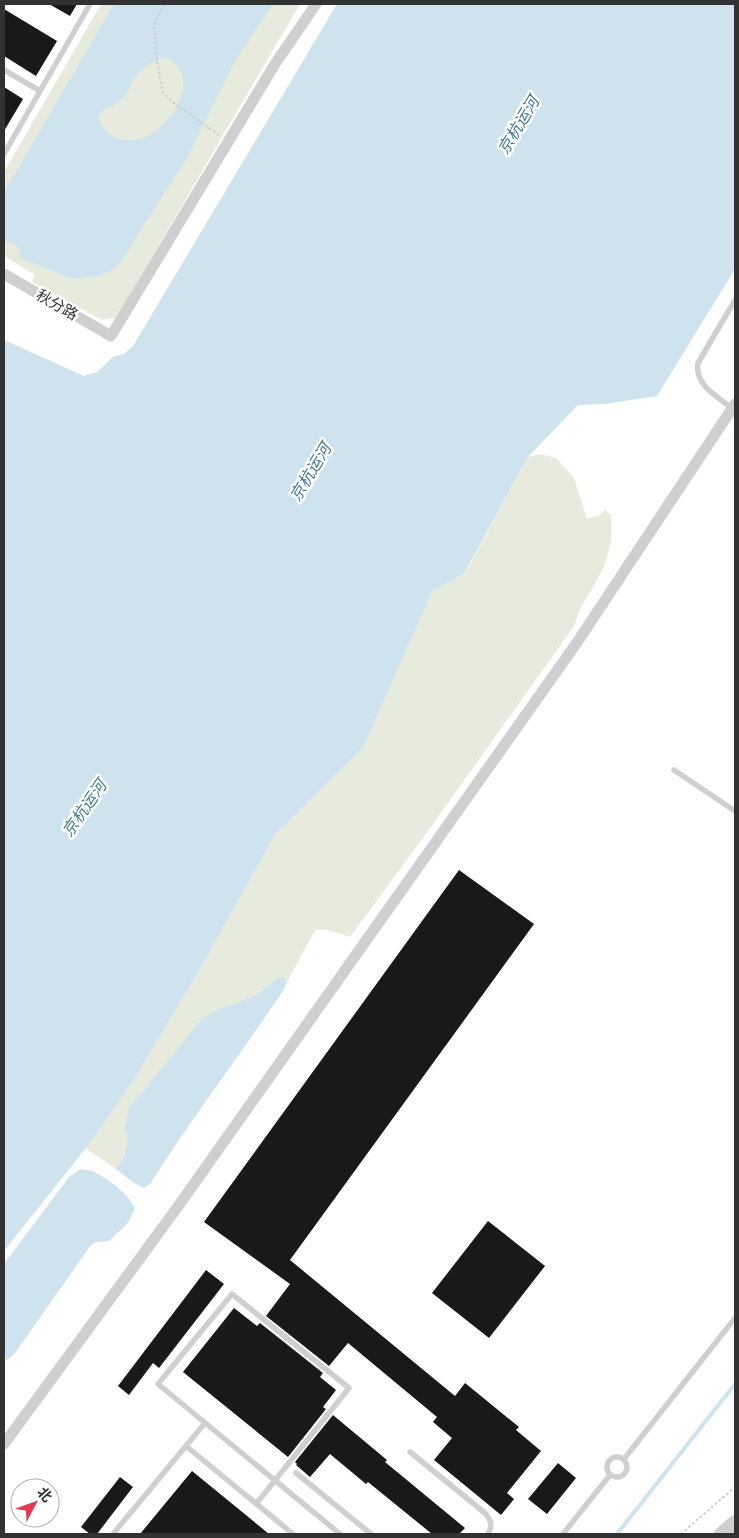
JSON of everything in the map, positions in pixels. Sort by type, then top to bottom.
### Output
[{"type":"street","points":[[229,141],[275,64],[316,4]]},
{"type":"street","name":"秋分路","points":[[4,274],[111,336],[229,141]]},
{"type":"street","points":[[4,1444],[179,1205],[578,641],[734,407]]},
{"type":"street","points":[[721,1534],[735,1522]]},
{"type":"lane","points":[[4,151],[90,4]]},
{"type":"lane","points":[[4,70],[40,92]]},
{"type":"lane","points":[[734,407],[701,383],[696,369],[735,300]]},
{"type":"lane","points":[[674,770],[735,811]]},
{"type":"lane","points":[[256,1504],[275,1480],[349,1388],[232,1294],[158,1384],[275,1480],[340,1534]]},
{"type":"lane","points":[[624,1459],[735,1318]]},
{"type":"lane","points":[[114,1534],[205,1423]]},
{"type":"lane","points":[[186,1446],[293,1534]]},
{"type":"lane","points":[[410,1452],[485,1513],[491,1523],[491,1530],[488,1534]]},
{"type":"lane","points":[[615,1457],[624,1459],[628,1466],[624,1475],[617,1477],[610,1475],[607,1466],[609,1460],[615,1457]]},
{"type":"lane","points":[[296,1473],[371,1534]]},
{"type":"lane","points":[[563,1534],[610,1475]]},
{"type":"path","points":[[164,4],[154,26],[157,62],[163,93],[175,104],[229,141]]},
{"type":"path","points":[[681,1534],[735,1487]]},
{"type":"shaded area","points":[[101,4],[300,4],[116,318],[102,320],[32,282],[35,275],[4,256],[4,172]]},
{"type":"shaded area","points":[[540,454],[556,458],[574,478],[587,519],[600,515],[605,510],[611,515],[611,541],[606,561],[580,609],[574,626],[350,937],[325,929],[315,930],[287,982],[284,977],[280,978],[260,993],[238,1004],[218,1009],[128,1108],[125,1128],[129,1140],[125,1155],[116,1169],[85,1148],[135,1078],[200,969],[275,835],[363,748],[432,592],[465,574],[528,457]]},
{"type":"water","points":[[114,4],[273,4],[234,63],[187,158],[120,263],[111,271],[98,276],[73,279],[24,260],[18,255],[21,249],[4,239],[4,192]],"holes":[[[166,57],[180,70],[183,80],[180,101],[174,111],[158,129],[140,139],[123,140],[113,136],[101,124],[100,115],[105,109],[123,98],[143,69]]]},
{"type":"water","name":"京杭运河","points":[[337,4],[735,4],[735,269],[657,396],[605,404],[578,405],[528,457],[464,574],[432,592],[363,748],[275,835],[200,969],[135,1078],[89,1144],[4,1251],[4,340],[84,376],[97,372],[113,357],[124,354],[133,346]]},
{"type":"water","points":[[284,977],[287,982],[283,991],[150,1184],[144,1188],[116,1169],[125,1155],[128,1140],[125,1128],[128,1108],[201,1020],[218,1009],[256,995],[278,978]]},
{"type":"water","points":[[81,1169],[94,1172],[113,1183],[135,1208],[128,1223],[109,1241],[97,1242],[91,1245],[15,1353],[7,1360],[4,1358],[4,1264],[69,1177]]},
{"type":"building","points":[[49,4],[77,4],[70,16]]},
{"type":"building","points":[[4,9],[57,41],[36,76],[4,56]]},
{"type":"building","points":[[4,87],[23,99],[4,131]]},
{"type":"building","points":[[459,870],[534,924],[290,1260],[455,1396],[465,1383],[519,1427],[516,1430],[541,1451],[507,1493],[514,1499],[501,1515],[434,1460],[452,1438],[433,1422],[437,1417],[348,1343],[329,1366],[266,1316],[290,1284],[204,1222]]},
{"type":"building","points":[[488,1221],[545,1266],[489,1338],[432,1293]]},
{"type":"building","points":[[206,1270],[224,1284],[159,1368],[153,1363],[129,1395],[118,1386]]},
{"type":"building","points":[[234,1308],[257,1326],[260,1323],[323,1373],[320,1377],[336,1390],[323,1407],[326,1409],[288,1457],[183,1372]]},
{"type":"building","points":[[333,1415],[387,1460],[385,1462],[465,1528],[459,1534],[432,1534],[330,1454],[310,1477],[295,1462]]},
{"type":"building","points":[[558,1463],[576,1478],[547,1514],[528,1499]]},
{"type":"building","points":[[192,1471],[269,1534],[140,1534]]},
{"type":"building","points":[[120,1477],[133,1487],[97,1534],[90,1534],[81,1527]]},
{"type":"waterway","points":[[617,1534],[735,1384]]}]
